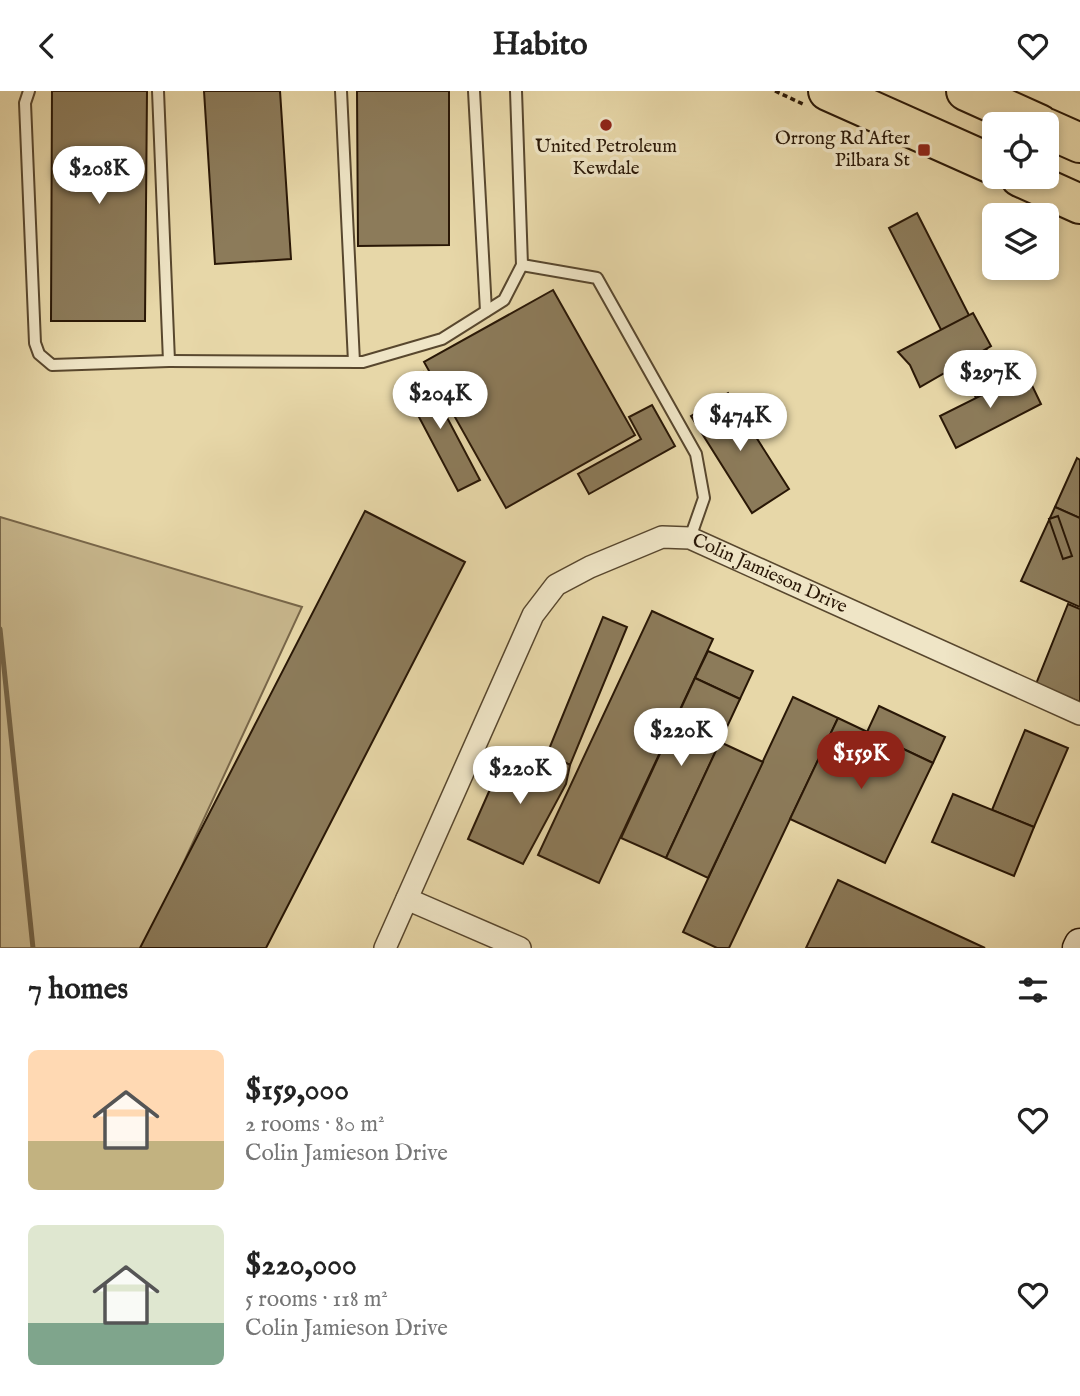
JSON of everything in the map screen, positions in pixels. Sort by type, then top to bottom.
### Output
[{"type":"highway","points":[[828,91],[982,160]]},
{"type":"highway","points":[[966,91],[1012,112]]},
{"type":"highway","points":[[1059,134],[1080,143]]},
{"type":"highway","points":[[1047,189],[1080,204]]},
{"type":"street","name":"Colin Jamieson Drive","points":[[385,948],[533,615],[556,585],[631,548],[662,537],[690,538],[1080,714]]},
{"type":"street","points":[[408,899],[520,948]]},
{"type":"lane","points":[[29,91],[25,103],[35,343],[38,355],[52,365],[169,361],[354,362],[442,339],[504,300],[522,265],[516,91]]},
{"type":"lane","points":[[158,91],[169,361]]},
{"type":"lane","points":[[341,91],[354,362]]},
{"type":"lane","points":[[474,91],[486,311]]},
{"type":"lane","points":[[522,265],[597,278],[696,454],[704,498],[690,538]]},
{"type":"shaded area","points":[[0,517],[302,607],[144,948],[0,948]]},
{"type":"building","points":[[52,91],[147,91],[145,321],[51,321]]},
{"type":"building","points":[[204,91],[280,91],[291,259],[215,264]]},
{"type":"building","points":[[357,91],[449,91],[449,245],[358,246]]},
{"type":"building","points":[[917,213],[1004,384],[976,398],[889,228]]},
{"type":"building","points":[[553,290],[635,435],[506,508],[424,362]]},
{"type":"building","points":[[973,313],[991,346],[920,387],[910,365],[898,352]]},
{"type":"building","points":[[423,372],[480,480],[458,491],[401,383]]},
{"type":"building","points":[[1026,373],[1041,404],[956,448],[940,416]]},
{"type":"building","points":[[728,393],[789,489],[752,513],[691,416]]},
{"type":"building","points":[[652,405],[675,446],[589,494],[578,474],[641,439],[629,417]]},
{"type":"building","points":[[1077,458],[1080,460],[1080,518],[1055,507]]},
{"type":"building","points":[[1055,507],[1080,518],[1080,607],[1021,581]]},
{"type":"building","points":[[365,511],[465,562],[266,948],[140,948]]},
{"type":"building","points":[[1058,516],[1072,556],[1063,559],[1049,519]]},
{"type":"building","points":[[1068,604],[1080,609],[1080,702],[1036,684]]},
{"type":"building","points":[[652,611],[713,639],[599,883],[538,855]]},
{"type":"building","points":[[603,617],[627,627],[570,765],[547,754]]},
{"type":"building","points":[[708,651],[753,671],[740,699],[695,678]]},
{"type":"building","points":[[695,678],[740,699],[666,858],[621,838]]},
{"type":"building","points":[[793,697],[838,718],[729,948],[717,948],[683,932]]},
{"type":"building","points":[[879,706],[945,737],[933,763],[867,732]]},
{"type":"building","points":[[838,718],[933,763],[885,863],[790,819]]},
{"type":"building","points":[[1025,730],[1068,748],[1034,827],[992,810]]},
{"type":"building","points":[[720,742],[763,762],[708,878],[666,858]]},
{"type":"building","points":[[538,748],[570,765],[566,784],[523,864],[468,839],[499,769],[530,763]]},
{"type":"building","points":[[953,794],[1034,827],[1014,876],[932,842]]},
{"type":"building","points":[[838,880],[985,948],[806,948]]},
{"type":"waterway","points":[[0,629],[33,948]]},
{"type":"place","name":"United Petroleum Kewdale","points":[[606,125]]},
{"type":"place","name":"Orrong Rd After Pilbara St","points":[[924,150]]}]
